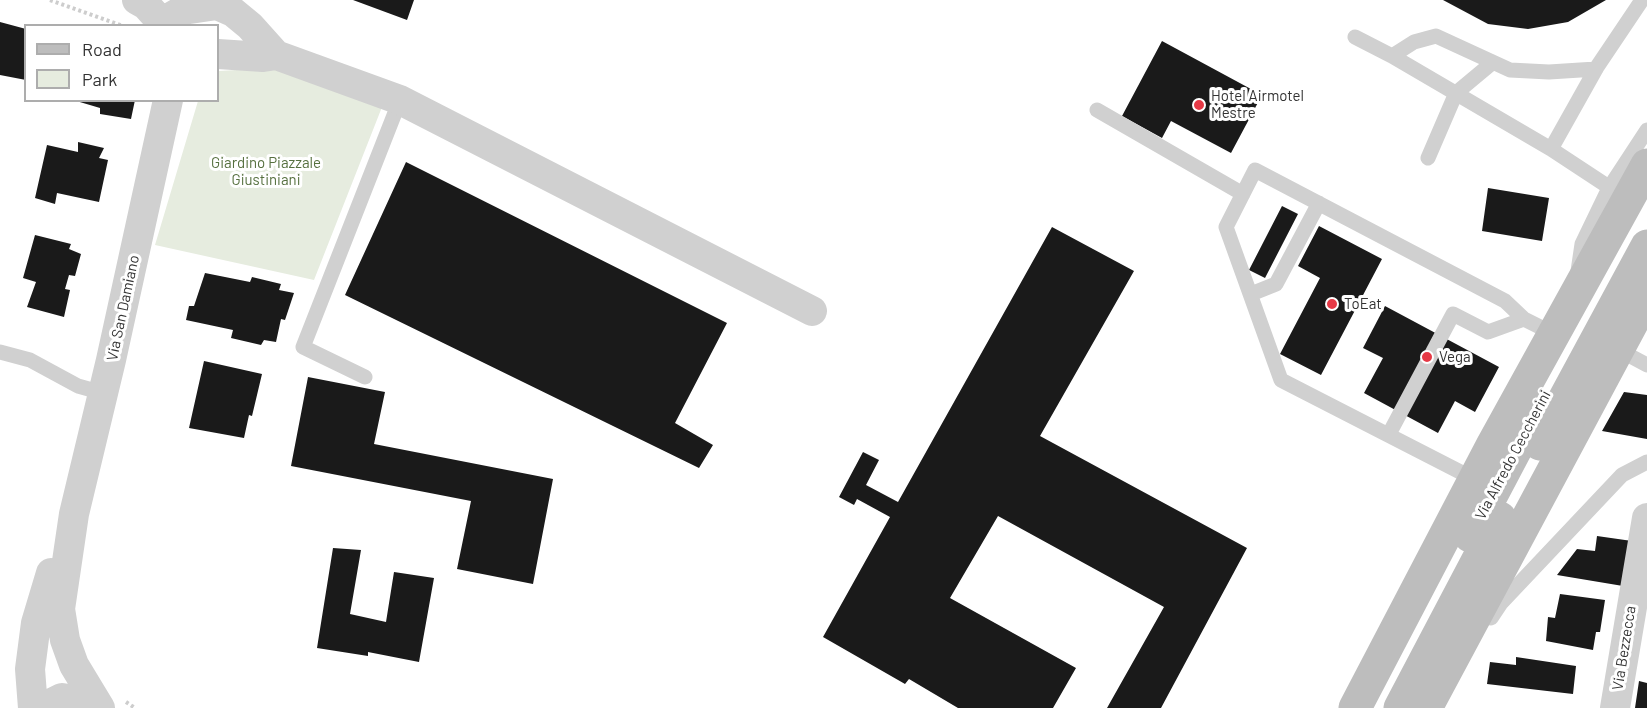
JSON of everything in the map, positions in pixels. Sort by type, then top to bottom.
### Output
[{"type":"main road","points":[[1355,708],[1474,479],[1538,326],[1575,292],[1647,165]]},
{"type":"main road","name":"Via Alfredo Ceccherini","points":[[1400,708],[1628,197]]},
{"type":"main road","name":"Via Alfredo Ceccherini","points":[[1380,708],[1647,246]]},
{"type":"main road","points":[[1426,708],[1636,325]]},
{"type":"street","points":[[136,0],[164,23],[183,10],[222,2],[250,26],[276,55],[400,100],[812,310]]},
{"type":"street","points":[[219,54],[263,57],[276,55]]},
{"type":"street","name":"Via San Damiano","points":[[98,708],[74,665],[65,640],[60,609],[74,514],[168,102]]},
{"type":"street","name":"Via San Damiano","points":[[33,708],[30,669],[36,623],[74,514]]},
{"type":"street","name":"Via Bezzecca","points":[[1615,708],[1647,518]]},
{"type":"street","points":[[42,708],[62,698],[81,701],[98,708]]},
{"type":"lane","points":[[1551,149],[1596,69],[1642,0]]},
{"type":"lane","points":[[1392,56],[1414,42],[1436,36],[1510,70],[1550,72],[1596,69]]},
{"type":"lane","points":[[1354,38],[1392,56],[1456,93],[1628,197],[1647,130]]},
{"type":"lane","points":[[1428,158],[1456,93],[1492,63]]},
{"type":"lane","points":[[365,377],[303,347],[400,100]]},
{"type":"lane","points":[[1097,110],[1243,194]]},
{"type":"lane","points":[[1474,479],[1281,380],[1226,227],[1255,171],[1504,302],[1538,326]]},
{"type":"lane","points":[[1251,294],[1276,284],[1319,203]]},
{"type":"lane","points":[[1389,434],[1453,314],[1488,332],[1538,326]]},
{"type":"lane","points":[[1636,325],[1647,365]]},
{"type":"lane","points":[[0,352],[30,360],[78,386],[103,393]]},
{"type":"lane","points":[[1453,656],[1479,636],[1501,603],[1622,475],[1647,462]]},
{"type":"path","points":[[50,0],[117,24]]},
{"type":"green space","name":"Giardino Piazzale Giustiniani","points":[[274,68],[382,107],[314,280],[155,245],[198,102],[219,102],[219,71]]},
{"type":"building","points":[[353,0],[414,0],[407,20]]},
{"type":"building","points":[[1443,0],[1606,0],[1568,22],[1528,29],[1488,24]]},
{"type":"building","points":[[0,22],[24,28],[24,80],[0,75]]},
{"type":"building","points":[[1162,41],[1262,95],[1231,153],[1171,121],[1162,138],[1122,116]]},
{"type":"building","points":[[80,102],[135,102],[131,119],[100,114],[100,108]]},
{"type":"building","points":[[78,142],[104,148],[99,158],[108,160],[99,202],[57,193],[55,204],[35,198],[47,145],[78,152]]},
{"type":"building","points":[[406,162],[727,323],[675,423],[713,445],[699,468],[345,295]]},
{"type":"building","points":[[1488,188],[1549,198],[1542,241],[1482,231]]},
{"type":"building","points":[[1282,206],[1298,214],[1265,278],[1249,270]]},
{"type":"building","points":[[1319,226],[1382,259],[1321,375],[1280,354],[1320,278],[1298,266]]},
{"type":"building","points":[[1052,227],[1134,271],[1040,436],[1247,548],[1161,708],[1107,708],[1164,607],[998,516],[950,598],[1076,668],[1053,708],[958,708],[909,679],[905,684],[823,637],[890,517],[857,499],[854,505],[839,497],[863,452],[879,460],[866,485],[898,502]]},
{"type":"building","points":[[35,235],[71,244],[69,249],[81,254],[75,276],[69,275],[65,289],[70,290],[64,317],[27,307],[36,282],[23,278]]},
{"type":"building","points":[[205,273],[250,282],[252,277],[281,284],[279,290],[294,293],[285,320],[281,319],[276,342],[264,340],[261,345],[231,338],[233,330],[186,320],[189,306],[194,306]]},
{"type":"building","points":[[1385,306],[1499,367],[1475,412],[1455,401],[1438,433],[1364,393],[1383,358],[1363,348]]},
{"type":"building","points":[[204,361],[262,374],[244,438],[189,428]]},
{"type":"building","points":[[308,377],[385,392],[374,444],[553,479],[533,584],[457,569],[471,501],[291,466]]},
{"type":"building","points":[[1624,392],[1647,395],[1647,439],[1602,431]]},
{"type":"building","points":[[1597,536],[1632,541],[1623,586],[1557,575],[1577,549],[1595,551]]},
{"type":"building","points":[[333,548],[361,550],[350,614],[386,622],[394,572],[434,578],[419,662],[368,652],[368,656],[317,648]]},
{"type":"building","points":[[1560,594],[1605,600],[1600,632],[1596,632],[1593,650],[1546,641],[1548,617],[1555,618]]},
{"type":"building","points":[[1516,657],[1576,666],[1573,694],[1487,684],[1490,662],[1516,665]]},
{"type":"building","points":[[1639,681],[1647,683],[1647,708],[1635,708]]},
{"type":"place","name":"Hotel Airmotel Mestre","points":[[1199,105]]},
{"type":"place","name":"ToEat","points":[[1332,304]]},
{"type":"place","name":"Vega","points":[[1427,357]]}]
